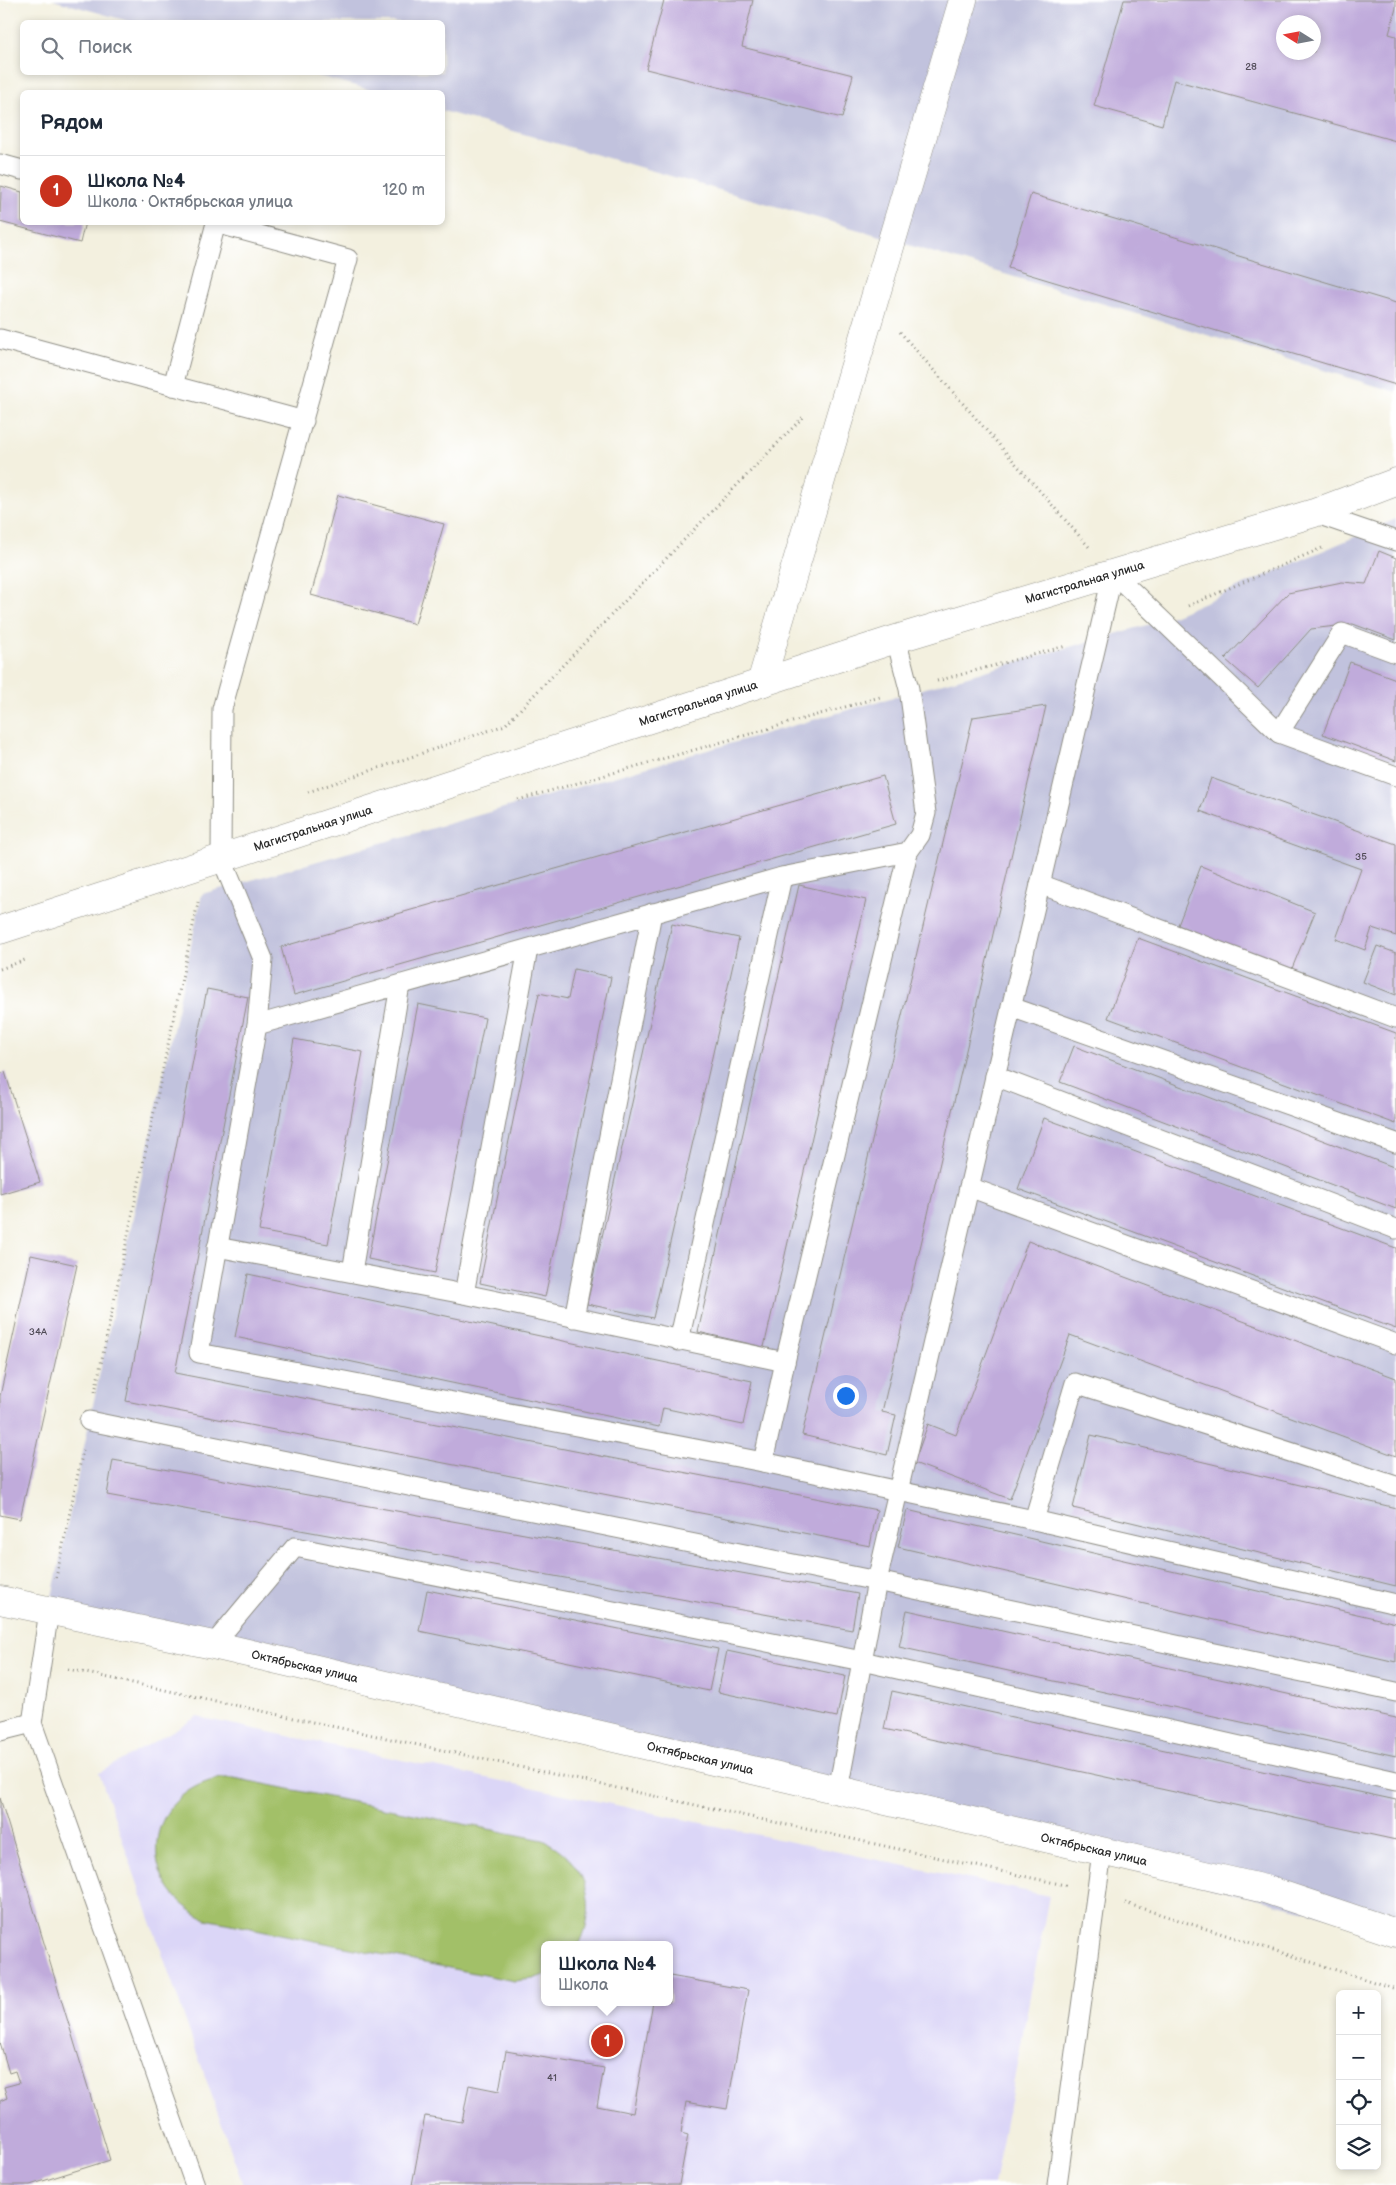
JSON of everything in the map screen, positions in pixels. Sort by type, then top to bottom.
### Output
[{"type":"street","points":[[761,683],[963,0]]},
{"type":"street","name":"Магистральная улица","points":[[0,930],[896,639],[1314,513],[1396,482]]},
{"type":"street","name":"Октябрьская улица","points":[[0,1600],[213,1645],[1265,1889],[1396,1932]]},
{"type":"lane","points":[[0,164],[20,169]]},
{"type":"lane","points":[[173,386],[215,225]]},
{"type":"lane","points":[[223,225],[348,259],[222,709],[221,857],[263,959],[257,1025],[199,1353],[763,1462],[1034,1520],[1396,1604]]},
{"type":"lane","points":[[0,339],[304,421]]},
{"type":"lane","points":[[1314,513],[1396,541]]},
{"type":"lane","points":[[1113,573],[1279,734],[1396,776]]},
{"type":"lane","points":[[838,1790],[877,1581],[1113,573]]},
{"type":"lane","points":[[1279,734],[1342,633],[1396,653]]},
{"type":"lane","points":[[763,1462],[785,1362],[908,852],[920,834],[926,813],[909,689],[896,639]]},
{"type":"lane","points":[[257,1025],[782,877],[908,852]]},
{"type":"lane","points":[[679,1341],[782,877]]},
{"type":"lane","points":[[1040,884],[1396,1018]]},
{"type":"lane","points":[[574,1318],[652,913]]},
{"type":"lane","points":[[464,1294],[528,949]]},
{"type":"lane","points":[[352,1272],[400,985]]},
{"type":"lane","points":[[1011,1007],[1396,1143]]},
{"type":"lane","points":[[995,1076],[1396,1229]]},
{"type":"lane","points":[[969,1187],[1396,1344]]},
{"type":"lane","points":[[217,1247],[464,1294],[785,1362]]},
{"type":"lane","points":[[1034,1520],[1076,1384],[1396,1486]]},
{"type":"lane","points":[[89,1421],[877,1581],[1396,1692]]},
{"type":"lane","points":[[213,1645],[294,1547],[862,1661],[1396,1781]]},
{"type":"lane","points":[[49,1611],[32,1723],[195,2185]]},
{"type":"lane","points":[[0,1731],[32,1723]]},
{"type":"lane","points":[[1057,2185],[1102,1852]]},
{"type":"path","points":[[873,301],[1113,573]]},
{"type":"path","points":[[505,725],[807,413]]},
{"type":"path","points":[[1159,618],[1364,530]]},
{"type":"path","points":[[516,800],[909,689],[1098,638]]},
{"type":"path","points":[[49,1611],[200,894],[232,884]]},
{"type":"path","points":[[0,969],[27,959]]},
{"type":"path","points":[[41,1663],[1069,1886],[1396,1989]]},
{"type":"shaded area","points":[[53,0],[961,0],[891,239],[445,112],[445,90],[371,90],[315,75],[445,75],[445,20],[125,20]]},
{"type":"shaded area","points":[[965,0],[1396,0],[1396,392],[895,241]]},
{"type":"shaded area","points":[[1396,519],[1396,1932],[49,1611],[202,894],[1161,621]]},
{"type":"shaded area","points":[[197,1717],[1049,1896],[994,2185],[243,2185],[99,1773]]},
{"type":"green space","points":[[221,1778],[234,1778],[543,1840],[569,1859],[585,1884],[588,1914],[580,1941],[541,1941],[541,1976],[514,1981],[206,1919],[182,1904],[167,1885],[158,1864],[157,1842],[163,1821],[175,1802],[195,1787]]},
{"type":"building","points":[[664,0],[753,0],[742,47],[853,75],[842,118],[646,69]]},
{"type":"building","points":[[1124,0],[1396,0],[1396,8],[1389,34],[1396,36],[1396,141],[1174,80],[1162,125],[1094,106]]},
{"type":"building","points":[[1,186],[20,191],[20,225],[84,225],[80,243],[0,222]]},
{"type":"building","points":[[1031,194],[1396,303],[1396,385],[1008,268]]},
{"type":"building","points":[[338,495],[444,524],[415,624],[311,595]]},
{"type":"building","points":[[1379,551],[1396,558],[1396,640],[1353,624],[1311,629],[1258,688],[1225,659],[1288,593],[1342,582],[1366,584]]},
{"type":"building","points":[[1350,662],[1396,679],[1396,761],[1323,734]]},
{"type":"building","points":[[1046,706],[882,1412],[896,1415],[887,1455],[802,1435],[973,717]]},
{"type":"building","points":[[883,776],[896,824],[294,995],[281,947]]},
{"type":"building","points":[[1211,778],[1396,844],[1396,936],[1372,928],[1365,950],[1336,939],[1361,869],[1200,811]]},
{"type":"building","points":[[1201,866],[1315,912],[1291,971],[1178,925]]},
{"type":"building","points":[[799,885],[866,900],[764,1347],[698,1332]]},
{"type":"building","points":[[672,924],[739,938],[653,1318],[587,1304]]},
{"type":"building","points":[[1138,938],[1396,1033],[1396,1124],[1108,1018]]},
{"type":"building","points":[[1377,946],[1396,953],[1396,995],[1363,982]]},
{"type":"building","points":[[574,969],[611,977],[545,1297],[480,1283],[539,993],[568,999]]},
{"type":"building","points":[[207,989],[248,997],[175,1373],[877,1510],[870,1546],[126,1401]]},
{"type":"building","points":[[418,1004],[485,1018],[435,1273],[368,1259]]},
{"type":"building","points":[[294,1039],[363,1052],[328,1244],[259,1231]]},
{"type":"building","points":[[1074,1046],[1396,1168],[1396,1209],[1060,1082]]},
{"type":"building","points":[[5,1072],[40,1182],[0,1194],[0,1074]]},
{"type":"building","points":[[1044,1118],[1396,1248],[1396,1329],[1018,1189]]},
{"type":"building","points":[[1028,1241],[1396,1378],[1396,1456],[1070,1335],[1010,1499],[914,1463],[928,1424],[956,1435]]},
{"type":"building","points":[[31,1255],[77,1265],[20,1519],[0,1515],[0,1396]]},
{"type":"building","points":[[248,1274],[752,1381],[743,1425],[663,1408],[659,1427],[235,1337]]},
{"type":"building","points":[[1091,1435],[1396,1508],[1396,1586],[1073,1508]]},
{"type":"building","points":[[113,1460],[858,1594],[852,1630],[107,1495]]},
{"type":"building","points":[[907,1510],[1396,1623],[1396,1662],[898,1547]]},
{"type":"building","points":[[427,1590],[718,1649],[709,1691],[419,1631]]},
{"type":"building","points":[[907,1610],[1396,1718],[1396,1756],[899,1647]]},
{"type":"building","points":[[727,1651],[845,1676],[837,1717],[718,1692]]},
{"type":"building","points":[[892,1691],[1396,1800],[1396,1840],[884,1729]]},
{"type":"building","points":[[0,1798],[110,2160],[30,2185],[0,2185],[0,2101],[7,2098],[4,2087],[19,2083],[15,2071],[9,2073],[0,2042]]},
{"type":"building","points":[[673,1977],[748,1990],[727,2109],[686,2102],[681,2133],[688,2135],[679,2185],[412,2185],[425,2116],[462,2122],[469,2085],[499,2091],[506,2051],[604,2068],[597,2106],[633,2113],[652,2006],[673,2006]]},
{"type":"place","name":"Школа №4","points":[[607,2041]]}]
